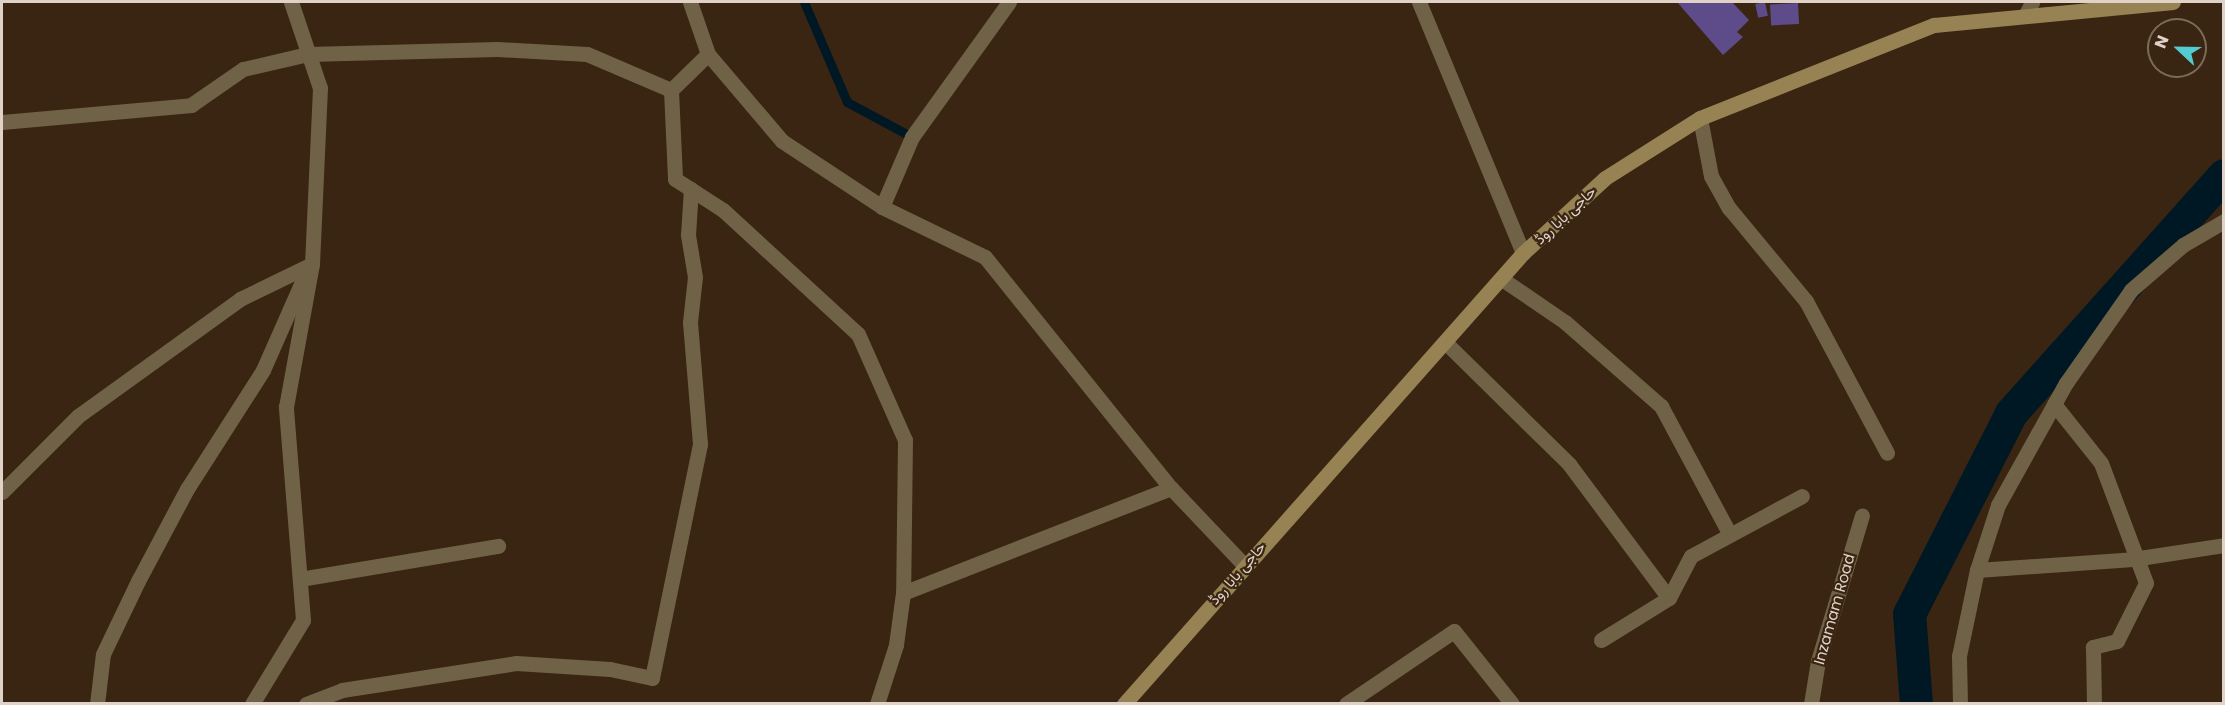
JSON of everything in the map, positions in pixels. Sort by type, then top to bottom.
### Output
[{"type":"main road","name":"حاجی بابا روڈ","points":[[1124,704],[1243,564],[1524,253],[1605,178],[1700,118],[1934,25],[2173,2]]},
{"type":"street","points":[[252,704],[303,620],[286,407],[312,264],[320,88],[291,2]]},
{"type":"street","points":[[690,2],[708,54],[782,141],[882,207],[985,257],[1171,488],[1243,564]]},
{"type":"street","points":[[882,207],[912,137],[1009,2]]},
{"type":"street","points":[[1419,2],[1524,253]]},
{"type":"street","points":[[2025,16],[2032,2]]},
{"type":"street","points":[[2,122],[191,105],[243,69],[308,54],[497,49],[587,54],[671,90]]},
{"type":"street","points":[[708,54],[671,90],[675,179],[723,210],[858,334],[904,440],[903,593],[896,645],[877,704]]},
{"type":"street","points":[[1700,118],[1712,176],[1720,192],[1806,301],[1887,453]]},
{"type":"street","points":[[306,704],[342,690],[516,663],[610,669],[652,678],[700,444],[690,322],[695,277],[688,235],[691,189]]},
{"type":"street","points":[[1960,704],[1959,656],[1977,570],[1998,505],[2054,404],[2131,290],[2183,245],[2223,221]]},
{"type":"street","points":[[2,492],[78,416],[240,299],[312,264]]},
{"type":"street","points":[[97,704],[103,654],[138,581],[187,489],[263,370],[283,316],[312,264]]},
{"type":"street","points":[[1502,279],[1565,322],[1661,406],[1728,531]]},
{"type":"street","points":[[1446,342],[1569,464],[1669,598]]},
{"type":"street","points":[[2054,404],[2102,463],[2133,559],[2146,583],[2117,641],[2093,647],[2094,704]]},
{"type":"street","points":[[903,593],[1171,488]]},
{"type":"street","points":[[1601,640],[1669,598],[1691,556],[1728,531],[1802,496]]},
{"type":"street","name":"Inzamam Road","points":[[1811,704],[1818,661],[1862,515]]},
{"type":"street","points":[[1977,570],[2133,559],[2223,545]]},
{"type":"street","points":[[300,579],[498,546]]},
{"type":"street","points":[[1346,704],[1454,631],[1512,704]]},
{"type":"building","points":[[1677,2],[1732,2],[1749,20],[1737,32],[1743,37],[1723,55]]},
{"type":"building","points":[[1765,2],[1768,16],[1758,18],[1755,4]]},
{"type":"building","points":[[1798,3],[1799,24],[1771,25],[1770,4]]},
{"type":"waterway","points":[[804,2],[847,102],[912,137]]},
{"type":"waterway","points":[[1916,704],[1909,614],[2011,413],[2224,175]]}]
